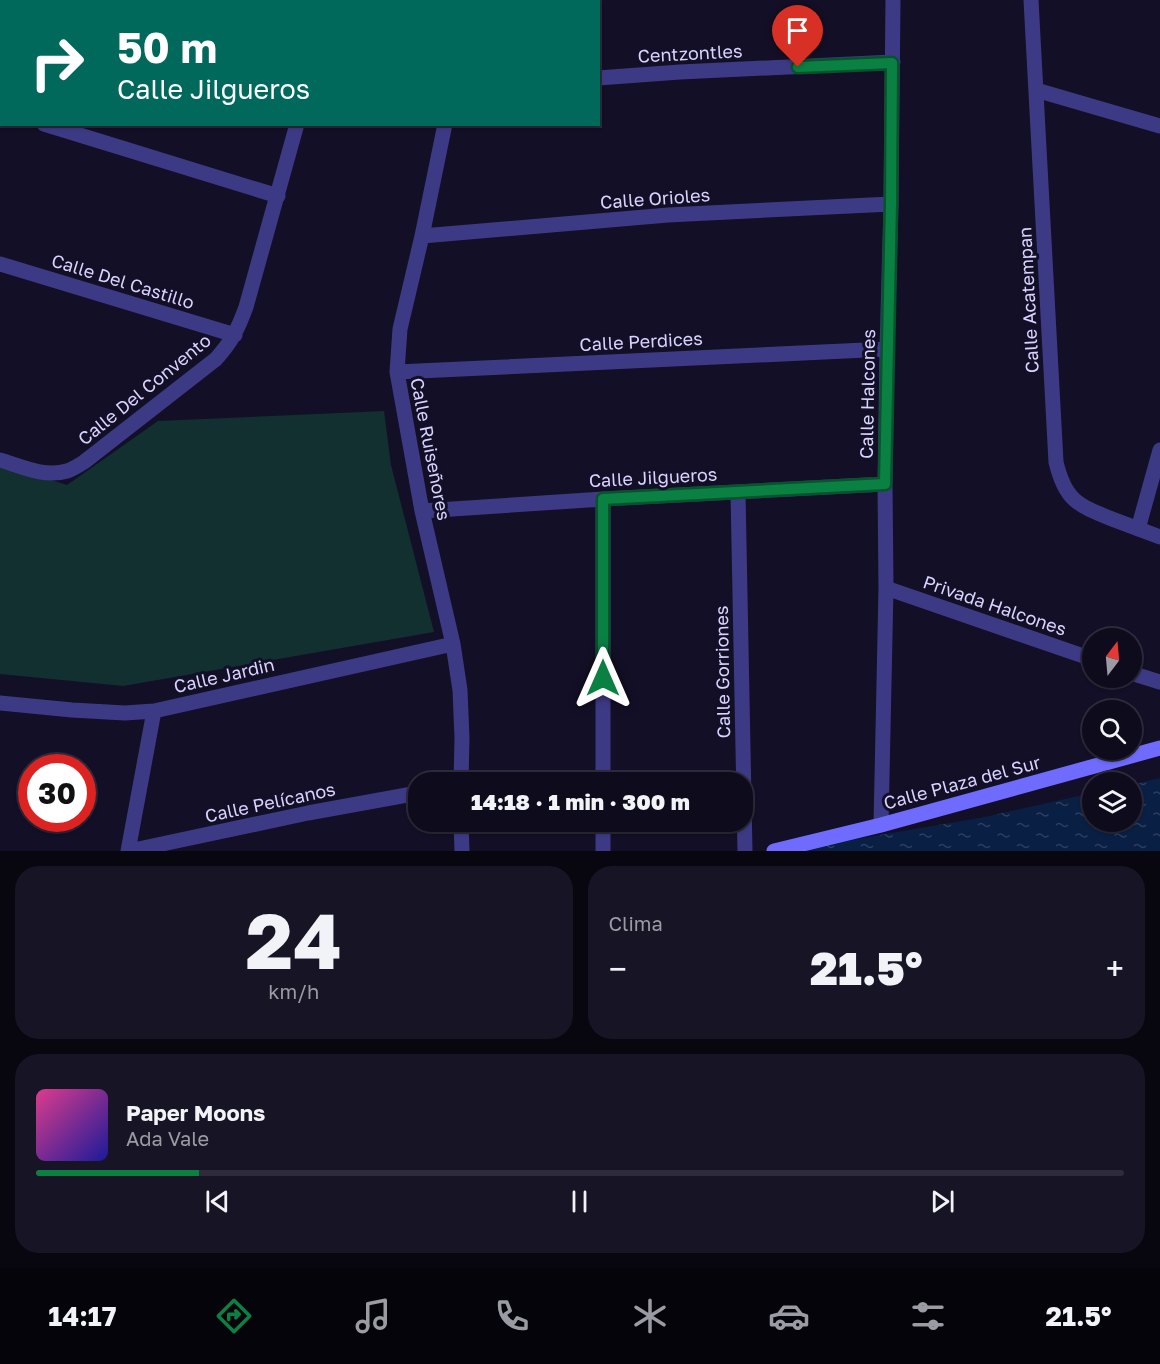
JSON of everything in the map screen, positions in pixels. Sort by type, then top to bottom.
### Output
[{"type":"street","name":"Calle Halcones","points":[[881,825],[893,0]]},
{"type":"street","name":"Calle Acatempan","points":[[1031,0],[1056,462],[1059,477],[1065,489],[1084,508],[1160,537]]},
{"type":"street","name":"Centzontles","points":[[600,78],[892,63]]},
{"type":"street","points":[[1036,90],[1160,126]]},
{"type":"street","points":[[50,126],[278,196]]},
{"type":"street","name":"Calle Del Convento","points":[[0,460],[51,473],[66,471],[84,462],[216,358],[235,335],[246,307],[296,126]]},
{"type":"street","name":"Calle Ruiseñores","points":[[445,126],[400,329],[397,372],[422,511],[453,644],[460,690],[461,772]]},
{"type":"street","name":"Calle Orioles","points":[[422,236],[668,215],[891,204]]},
{"type":"street","name":"Calle Del Castillo","points":[[0,264],[235,335]]},
{"type":"street","name":"Calle Perdices","points":[[397,372],[887,349]]},
{"type":"street","points":[[1138,529],[1160,450]]},
{"type":"street","name":"Calle Jilgueros","points":[[422,511],[885,484]]},
{"type":"street","name":"Calle Gorriones","points":[[738,492],[745,851]]},
{"type":"street","points":[[603,499],[603,772]]},
{"type":"street","name":"Privada Halcones","points":[[886,588],[1082,656]]},
{"type":"street","name":"Calle Jardin","points":[[0,703],[125,713],[154,711],[453,644]]},
{"type":"street","points":[[1142,676],[1160,682]]},
{"type":"street","points":[[129,851],[154,711]]},
{"type":"street","name":"Calle Plaza del Sur","points":[[774,851],[881,825],[1160,748]]},
{"type":"street","name":"Calle Pelícanos","points":[[129,851],[308,813],[408,795]]},
{"type":"street","points":[[462,832],[462,851]]},
{"type":"street","points":[[603,832],[603,851]]},
{"type":"green space","points":[[384,411],[391,465],[434,632],[123,686],[0,674],[0,464],[67,485],[158,421]]},
{"type":"water","points":[[1160,778],[1160,851],[787,851],[985,817],[1082,795],[1082,832],[1142,832],[1142,782]]},
{"type":"route","points":[[603,678],[603,499],[885,484],[892,63],[798,67]]}]
